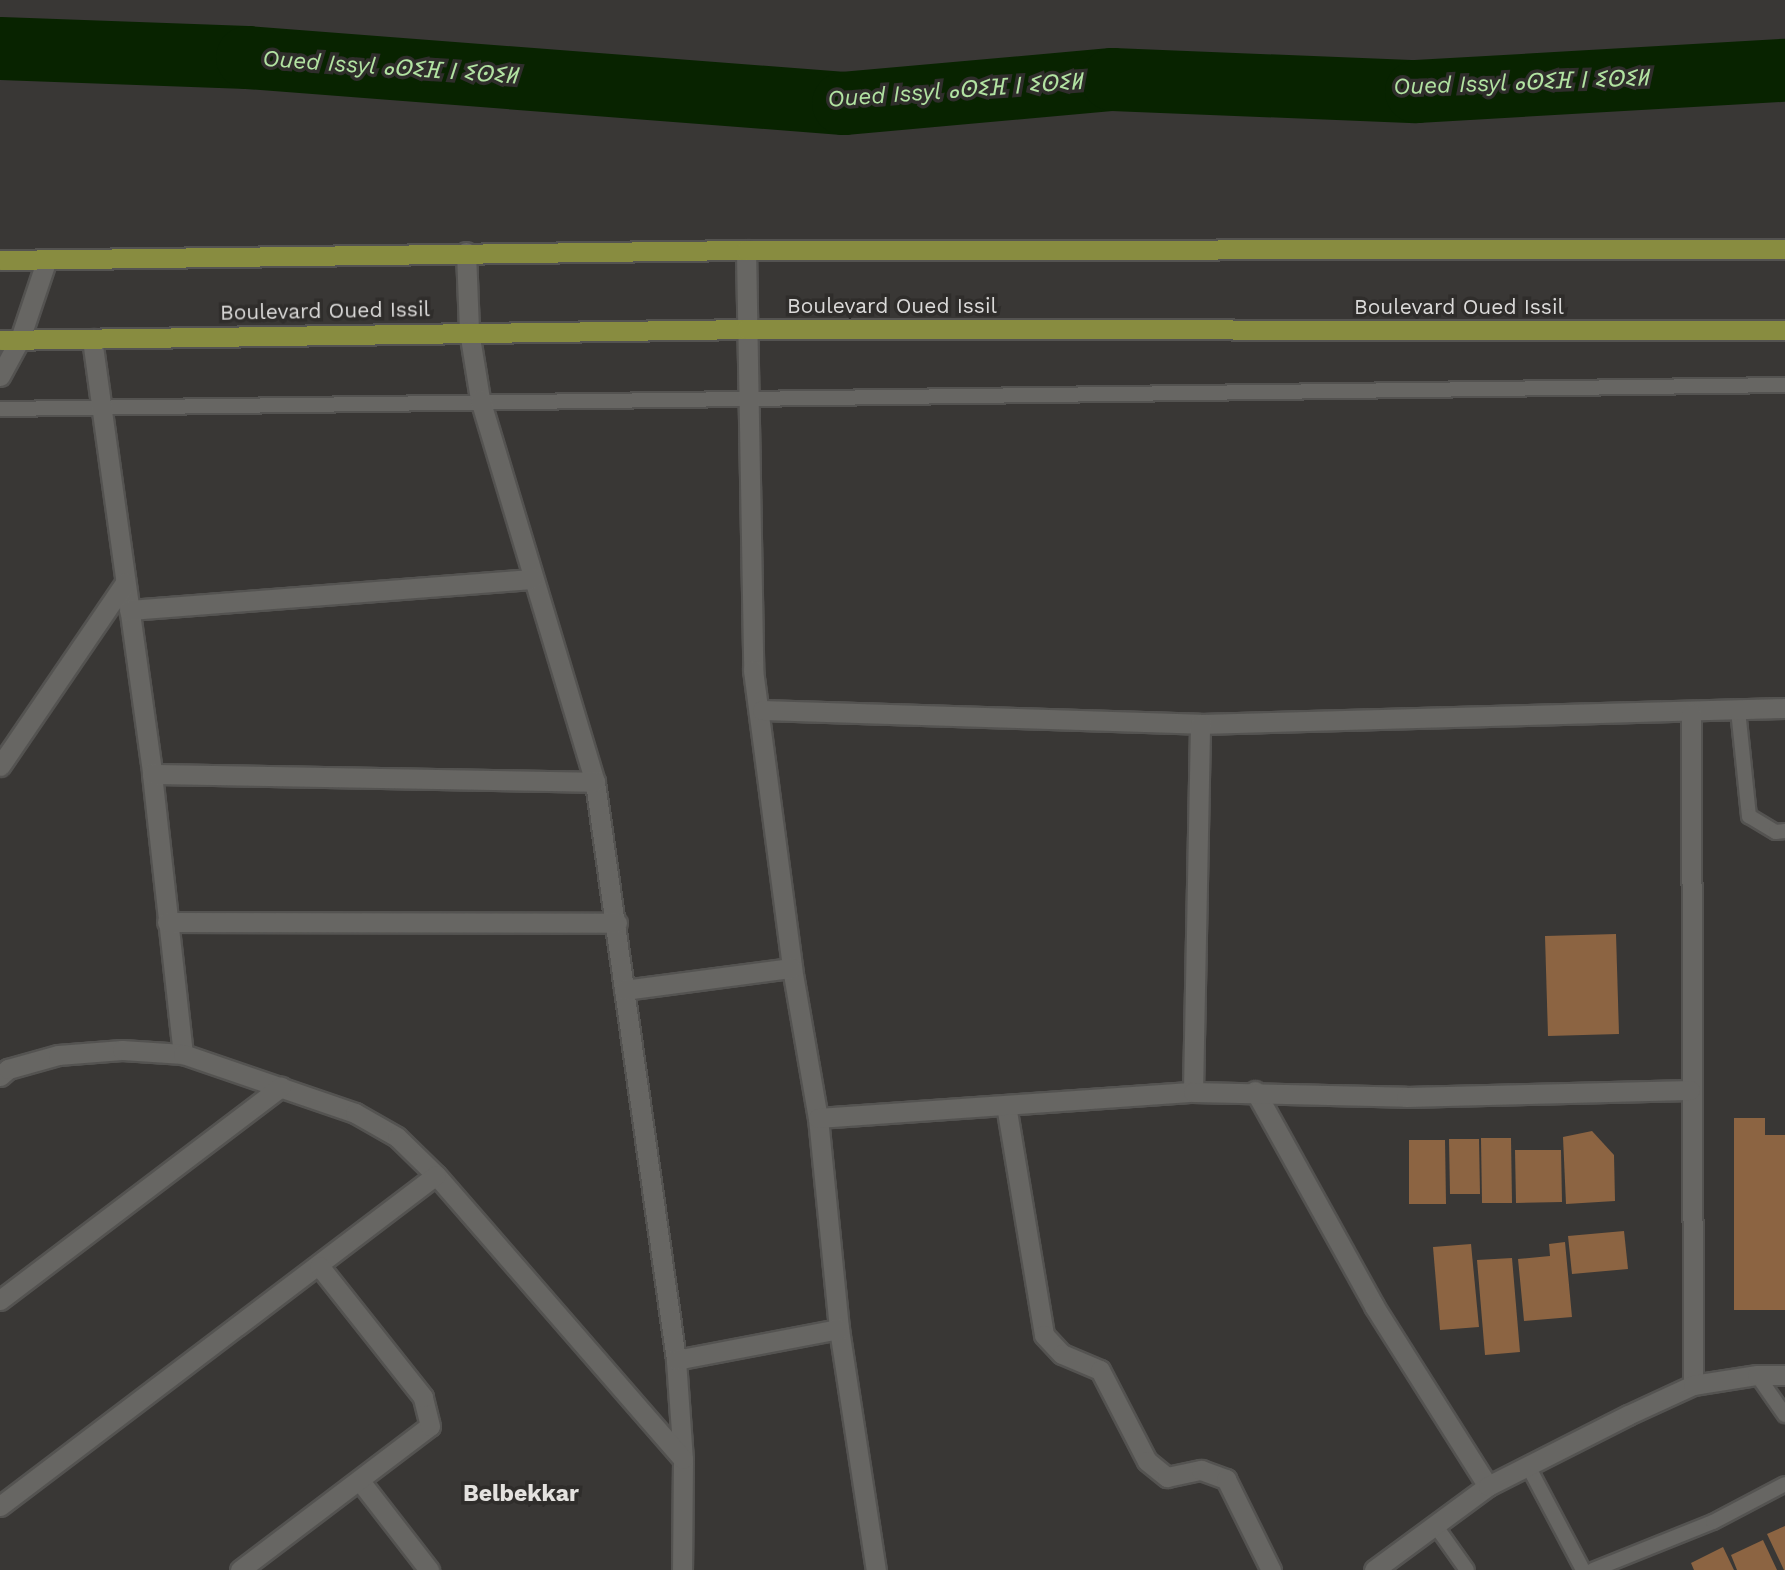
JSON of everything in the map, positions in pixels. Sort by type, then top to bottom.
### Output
[{"type":"main road","points":[[0,260],[746,250],[1785,249]]},
{"type":"main road","name":"Boulevard Oued Issil","points":[[0,340],[746,329],[1785,330]]},
{"type":"street","points":[[746,250],[753,670],[762,710],[792,968],[818,1118],[839,1329],[876,1570]]},
{"type":"street","points":[[466,252],[469,331],[480,399],[594,782],[617,923],[676,1360],[683,1459],[682,1570]]},
{"type":"street","points":[[0,376],[20,339],[47,259]]},
{"type":"street","points":[[92,339],[152,774],[183,1054]]},
{"type":"street","points":[[129,610],[532,579]]},
{"type":"street","points":[[0,766],[125,583]]},
{"type":"street","points":[[762,710],[1200,724],[1690,713],[1785,708]]},
{"type":"street","points":[[1690,713],[1693,1385]]},
{"type":"street","points":[[1193,1092],[1200,724]]},
{"type":"street","points":[[152,774],[594,782]]},
{"type":"street","points":[[167,922],[617,923]]},
{"type":"street","points":[[624,990],[792,968]]},
{"type":"street","points":[[0,1076],[8,1069],[58,1055],[122,1050],[183,1054],[355,1112],[397,1137],[436,1175],[683,1459]]},
{"type":"street","points":[[0,1300],[281,1087]]},
{"type":"street","points":[[818,1118],[1193,1092],[1255,1091],[1406,1097],[1690,1090]]},
{"type":"street","points":[[1255,1091],[1374,1306],[1488,1486]]},
{"type":"street","points":[[1006,1105],[1044,1335],[1062,1354],[1100,1370],[1147,1461],[1167,1477],[1201,1470],[1226,1479],[1272,1570]]},
{"type":"street","points":[[0,1506],[436,1175]]},
{"type":"street","points":[[240,1570],[425,1433],[430,1426],[423,1397],[318,1266]]},
{"type":"street","points":[[676,1360],[839,1329]]},
{"type":"street","points":[[1374,1570],[1488,1486],[1693,1385],[1757,1374],[1785,1375]]},
{"type":"street","points":[[360,1481],[429,1570]]},
{"type":"lane","points":[[0,409],[480,399],[1785,385]]},
{"type":"lane","points":[[1738,710],[1749,816],[1776,832],[1785,831]]},
{"type":"lane","points":[[1757,1374],[1785,1415]]},
{"type":"lane","points":[[1528,1466],[1583,1570]]},
{"type":"lane","points":[[1599,1569],[1713,1522],[1785,1484]]},
{"type":"lane","points":[[1435,1525],[1467,1570]]},
{"type":"building","points":[[1616,934],[1619,1034],[1548,1036],[1545,936]]},
{"type":"building","points":[[1734,1118],[1765,1118],[1765,1135],[1785,1135],[1785,1310],[1734,1310]]},
{"type":"building","points":[[1592,1131],[1614,1155],[1615,1201],[1566,1204],[1563,1137]]},
{"type":"building","points":[[1481,1138],[1511,1138],[1512,1203],[1482,1203]]},
{"type":"building","points":[[1449,1139],[1479,1139],[1480,1194],[1450,1194]]},
{"type":"building","points":[[1409,1140],[1445,1140],[1446,1204],[1409,1204]]},
{"type":"building","points":[[1515,1150],[1561,1150],[1562,1202],[1516,1203]]},
{"type":"building","points":[[1624,1231],[1628,1269],[1572,1274],[1568,1236]]},
{"type":"building","points":[[1565,1242],[1572,1317],[1524,1321],[1518,1259],[1550,1256],[1549,1244]]},
{"type":"building","points":[[1471,1244],[1479,1327],[1440,1330],[1433,1247]]},
{"type":"building","points":[[1512,1258],[1520,1352],[1485,1355],[1477,1260]]},
{"type":"building","points":[[1785,1526],[1785,1570],[1784,1570],[1767,1534]]},
{"type":"building","points":[[1763,1540],[1777,1570],[1737,1570],[1731,1555]]},
{"type":"building","points":[[1723,1547],[1734,1570],[1694,1570],[1691,1563]]},
{"type":"waterway","name":"Oued Issyl ⴰⵙⵉⴼ ⵏ ⵉⵙⵉⵍ","points":[[0,48],[247,57],[843,103],[1112,79],[1416,91],[1785,70]]},
{"type":"district","name":"Belbekkar","points":[[521,1494]]}]
